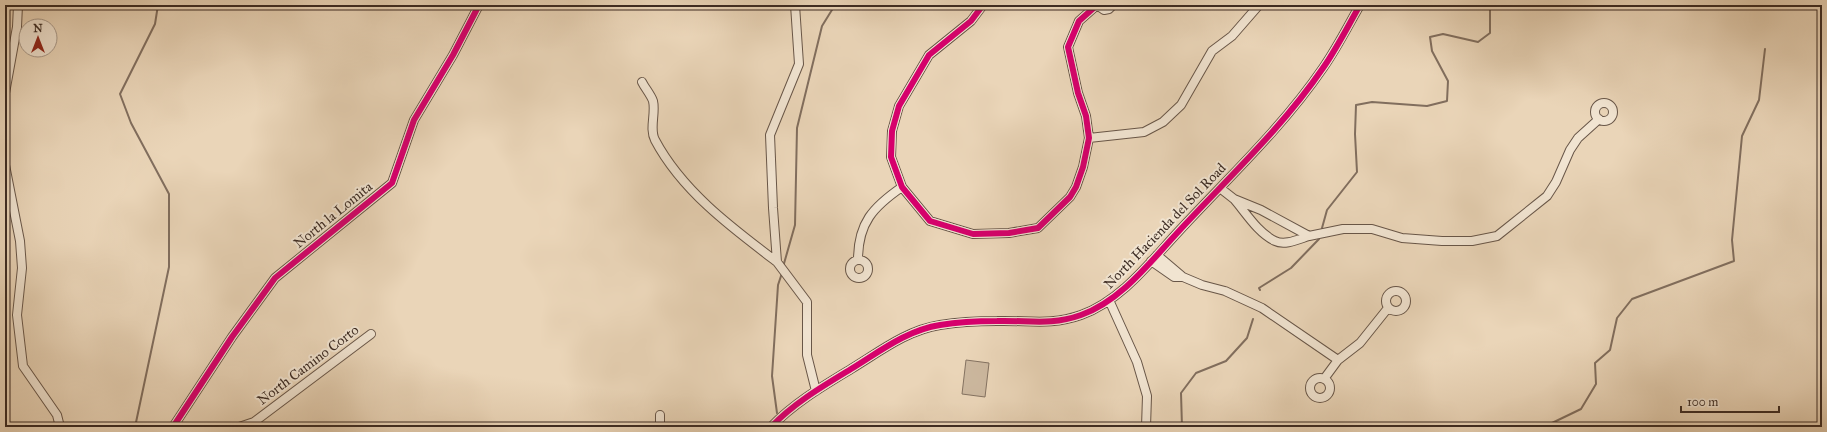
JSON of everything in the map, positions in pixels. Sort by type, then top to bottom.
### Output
[{"type":"street","points":[[5,93],[17,27],[18,5]]},
{"type":"street","name":"North la Lomita","points":[[173,427],[232,337],[275,278],[392,183],[414,120],[453,55],[479,5]]},
{"type":"street","points":[[777,262],[772,208],[770,136],[799,64],[795,5]]},
{"type":"street","points":[[983,5],[971,21],[929,55],[899,106],[892,131],[891,157],[902,187],[930,221],[973,234],[1009,233],[1038,228],[1070,198],[1076,187],[1083,167],[1089,138],[1086,116],[1078,93],[1068,47],[1079,21],[1097,5],[1101,9],[1106,10],[1112,5]]},
{"type":"street","points":[[1089,138],[1144,132],[1163,122],[1181,105],[1212,51],[1232,36],[1259,5]]},
{"type":"street","name":"North Hacienda del Sol Road","points":[[771,427],[785,412],[816,391],[915,331],[947,324],[998,321],[1043,323],[1062,321],[1097,308],[1109,300],[1157,255],[1260,145],[1324,67],[1360,5]]},
{"type":"street","points":[[642,82],[652,100],[654,138],[670,164],[701,199],[722,218],[777,262],[807,302],[807,355],[816,391]]},
{"type":"street","points":[[1220,188],[1234,199],[1257,227],[1276,242],[1292,242],[1309,236],[1343,229],[1372,229],[1402,238],[1442,241],[1472,241],[1497,236],[1547,196],[1556,182],[1570,150],[1578,138],[1599,119]]},
{"type":"street","points":[[5,165],[20,241],[22,268],[17,315],[23,366],[57,415],[60,427]]},
{"type":"street","points":[[858,260],[858,247],[866,221],[883,200],[902,187]]},
{"type":"street","points":[[1234,199],[1261,210],[1309,236]]},
{"type":"street","points":[[1157,255],[1183,277]]},
{"type":"street","points":[[1151,261],[1174,276],[1183,277],[1202,285],[1225,291],[1262,308],[1338,360]]},
{"type":"street","points":[[1109,300],[1137,362],[1147,396],[1146,427]]},
{"type":"street","points":[[1324,379],[1338,360],[1360,343],[1388,308]]},
{"type":"street","name":"North Camino Corto","points":[[239,427],[254,422],[371,334]]},
{"type":"street","points":[[660,415],[660,427]]},
{"type":"shaded area","points":[[966,360],[989,363],[985,397],[962,394]]},
{"type":"waterway","points":[[135,427],[169,267],[169,194],[131,123],[120,94],[155,24],[158,5]]},
{"type":"waterway","points":[[783,267],[795,225],[797,128],[822,26],[835,5]]},
{"type":"waterway","points":[[1322,228],[1327,210],[1357,172],[1355,134],[1356,105],[1372,102],[1427,106],[1447,101],[1448,81],[1432,51],[1430,37],[1443,34],[1478,42],[1490,33],[1490,5]]},
{"type":"waterway","points":[[1553,427],[1552,423],[1581,409],[1596,384],[1595,363],[1610,350],[1617,318],[1632,299],[1734,261],[1732,240],[1742,136],[1759,100],[1765,49]]},
{"type":"waterway","points":[[1260,290],[1259,288],[1291,268],[1319,239]]},
{"type":"waterway","points":[[777,413],[772,376],[778,285],[782,273]]},
{"type":"waterway","points":[[1182,427],[1181,393],[1196,373],[1226,361],[1247,338],[1253,319]]},
{"type":"cycle path","points":[[173,427],[232,337],[275,278],[392,183],[414,120],[453,55],[479,5]]},
{"type":"cycle path","points":[[983,5],[971,21],[929,55],[899,106],[892,131],[891,157],[902,187],[930,221],[973,234],[1009,233],[1038,228],[1070,197],[1076,187],[1083,167],[1089,138],[1086,116],[1078,93],[1068,47],[1079,21],[1097,5]]},
{"type":"cycle path","points":[[771,427],[789,410],[819,388],[894,342],[916,332],[940,325],[961,322],[1039,322],[1059,320],[1081,315],[1110,300],[1146,267],[1254,152],[1290,111],[1307,90],[1338,45],[1360,5]]}]
